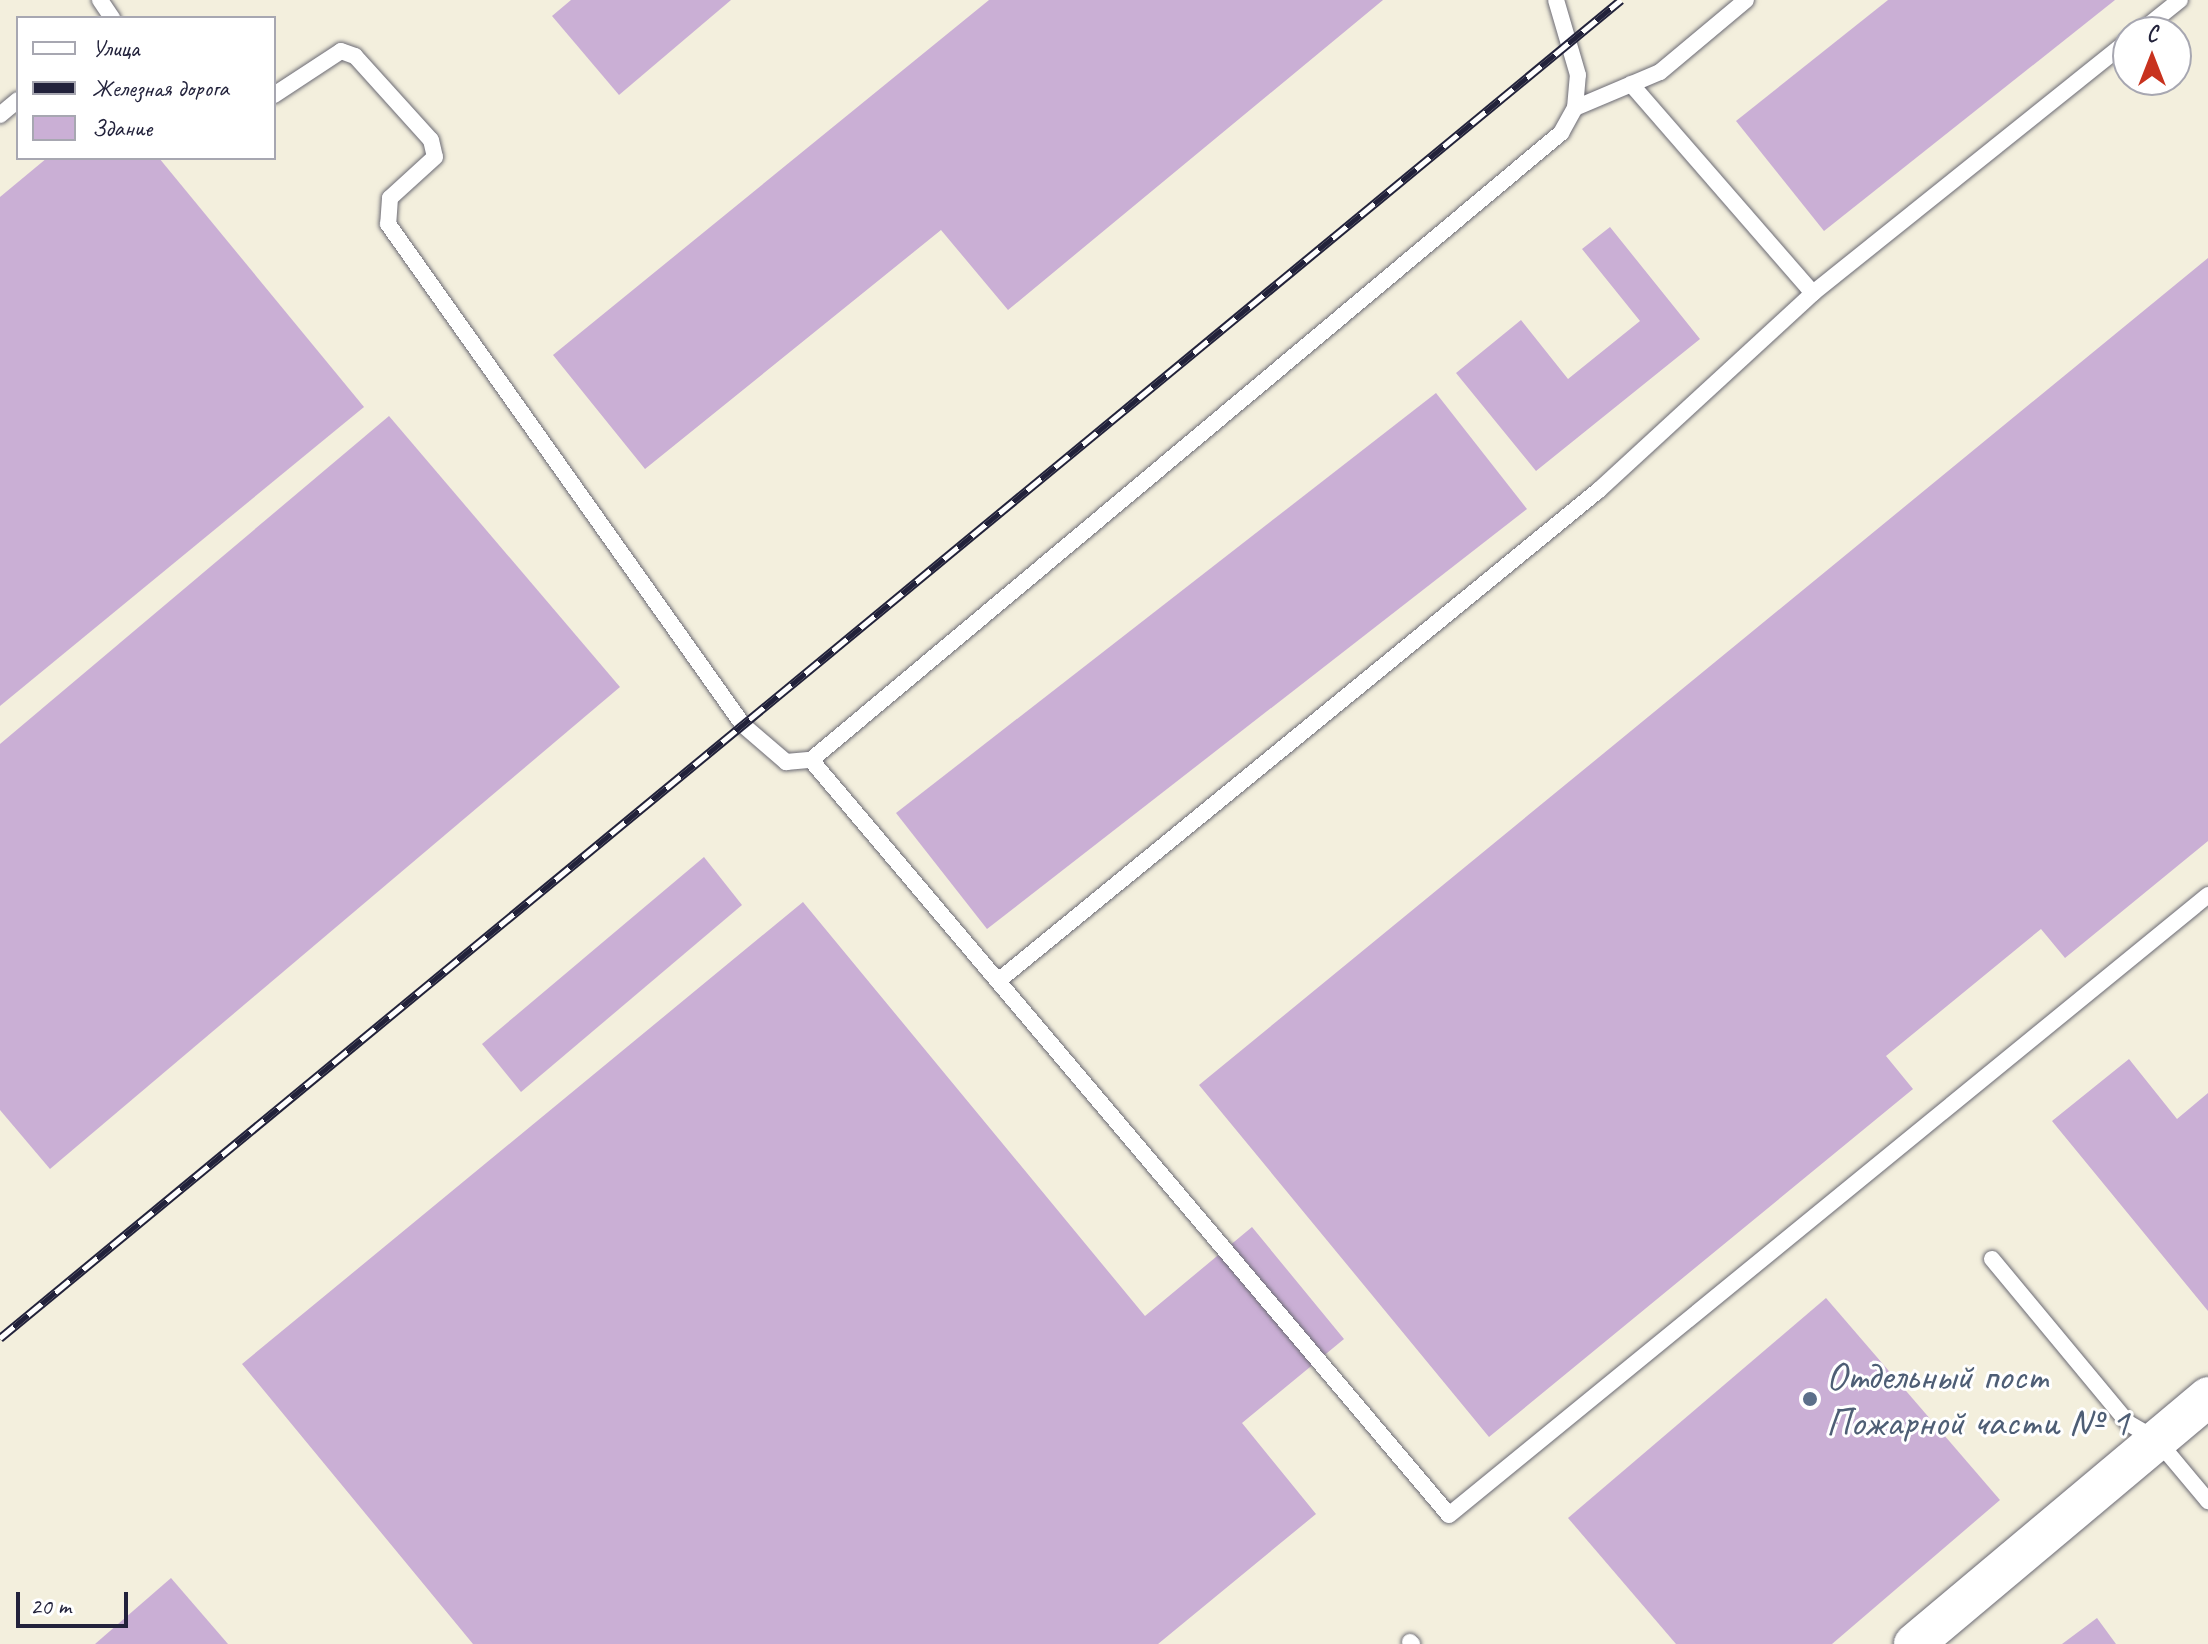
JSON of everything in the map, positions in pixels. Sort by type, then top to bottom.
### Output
[{"type":"street","points":[[1914,1644],[2208,1397]]},
{"type":"lane","points":[[276,94],[341,51],[355,56],[431,140],[435,157],[390,198],[388,224],[750,735],[786,762],[811,760],[1475,210],[1561,133],[1575,108],[1578,75],[1556,0]]},
{"type":"lane","points":[[1575,108],[1660,72],[1746,0]]},
{"type":"lane","points":[[2160,16],[2180,0]]},
{"type":"lane","points":[[998,981],[1599,490],[1813,293],[2112,54]]},
{"type":"lane","points":[[1631,84],[1813,293]]},
{"type":"lane","points":[[0,115],[16,102]]},
{"type":"lane","points":[[811,760],[1449,1515],[2208,895]]},
{"type":"lane","points":[[1992,1259],[2128,1423],[2157,1440],[2208,1501]]},
{"type":"building","points":[[571,0],[731,0],[619,95],[552,16]]},
{"type":"building","points":[[989,0],[1383,0],[1008,310],[941,230],[645,469],[553,355]]},
{"type":"building","points":[[1888,0],[2115,0],[1824,231],[1736,121]]},
{"type":"building","points":[[45,160],[161,160],[364,407],[0,706],[0,197]]},
{"type":"building","points":[[1610,227],[1700,339],[1536,471],[1456,373],[1521,320],[1568,379],[1640,321],[1582,249]]},
{"type":"building","points":[[2208,258],[2208,841],[2065,958],[2041,929],[1886,1056],[1913,1089],[1489,1437],[1199,1085]]},
{"type":"building","points":[[1436,393],[1527,509],[987,929],[896,813]]},
{"type":"building","points":[[389,416],[620,687],[50,1169],[0,1110],[0,744]]},
{"type":"building","points":[[704,857],[742,905],[521,1092],[482,1044]]},
{"type":"building","points":[[803,902],[1145,1316],[1252,1227],[1344,1339],[1242,1423],[1316,1514],[1158,1644],[473,1644],[242,1364]]},
{"type":"building","points":[[2129,1059],[2177,1119],[2208,1093],[2208,1311],[2052,1121]]},
{"type":"building","name":"Отдельный пост Пожарной части № 1","points":[[1826,1298],[2000,1500],[1832,1644],[1676,1644],[1568,1518]]},
{"type":"building","points":[[171,1578],[228,1644],[95,1644]]},
{"type":"building","points":[[2097,1618],[2116,1644],[2062,1644]]},
{"type":"railway","points":[[0,1338],[1621,0]]},
{"type":"place","name":"Отдельный пост Пожарной части № 1","points":[[1810,1399]]}]
